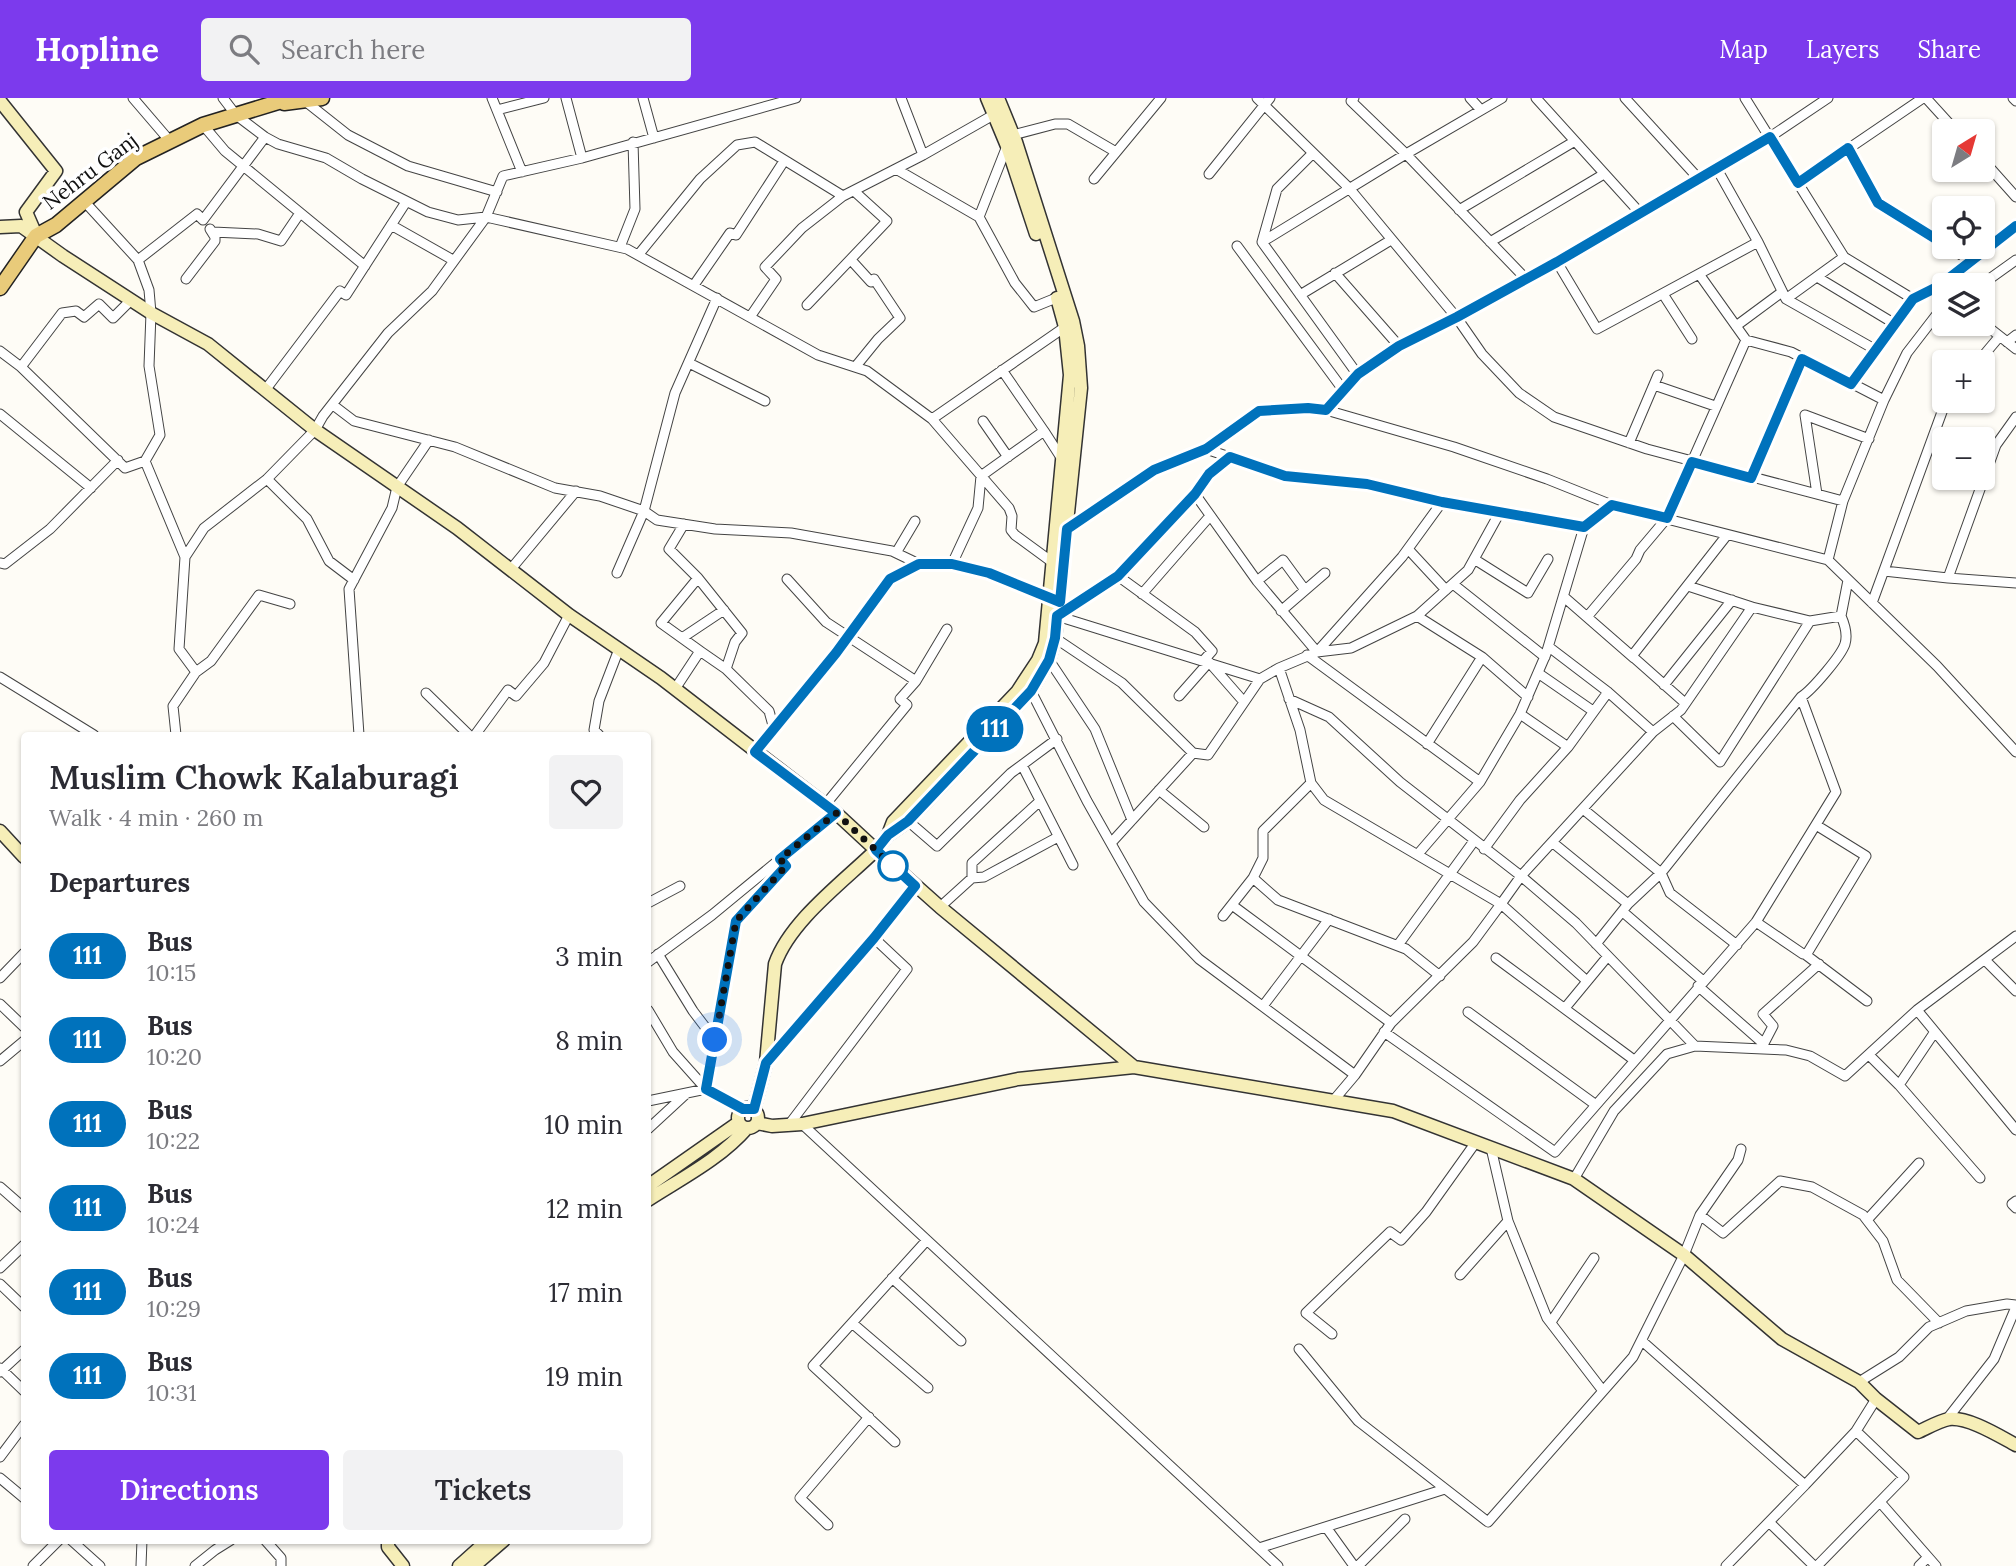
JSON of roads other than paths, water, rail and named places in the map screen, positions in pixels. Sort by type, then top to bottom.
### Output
[{"type":"main road","name":"Nehru Ganj","points":[[0,288],[36,236],[56,225],[136,158],[203,125],[270,101],[322,98]]},
{"type":"main road","points":[[987,98],[1010,141]]},
{"type":"main road","points":[[748,1125],[739,1113],[748,1109],[766,1063],[775,964],[780,949],[793,930],[876,850],[888,835],[908,821],[1031,691],[1049,660],[1055,638],[1057,616],[1052,562],[1070,375],[1065,327],[1060,296],[998,98]]},
{"type":"main road","points":[[0,101],[56,171],[26,212],[36,236]]},
{"type":"main road","points":[[0,227],[21,226],[151,313],[208,344],[315,430],[675,689],[836,813],[915,886],[1134,1067]]},
{"type":"main road","points":[[888,835],[893,822],[1017,692],[1032,671],[1047,636],[1067,529],[1081,388],[1073,321],[1060,296]]},
{"type":"main road","points":[[1,835],[21,854]]},
{"type":"main road","points":[[748,1125],[795,1125],[1018,1079],[1134,1067],[1393,1111],[1574,1179],[1684,1255],[1782,1339],[1859,1382],[1918,1432],[1947,1419],[1980,1427],[2016,1445]]},
{"type":"main road","points":[[651,1184],[758,1118],[748,1109]]},
{"type":"main road","points":[[651,1198],[708,1162],[735,1141],[748,1125]]},
{"type":"main road","points":[[388,1544],[403,1566]]},
{"type":"main road","points":[[459,1566],[484,1544]]},
{"type":"main road","points":[[474,1566],[499,1544]]},
{"type":"street","points":[[133,98],[169,140]]},
{"type":"street","points":[[223,98],[236,115],[265,137],[278,144],[326,158],[428,212],[458,220],[486,217],[620,247],[639,254],[818,355],[867,371],[932,419],[1009,508],[1012,516],[1010,524],[1015,535],[1052,562]]},
{"type":"street","points":[[492,98],[522,172]]},
{"type":"street","points":[[497,110],[544,98]]},
{"type":"street","points":[[566,98],[582,158]]},
{"type":"street","points":[[643,98],[654,138]]},
{"type":"street","points":[[753,98],[757,110]]},
{"type":"street","points":[[185,557],[204,528],[267,479],[315,430],[388,333],[432,291],[486,217],[503,176],[582,158],[796,98]]},
{"type":"street","points":[[901,98],[923,155]]},
{"type":"street","points":[[1094,179],[1161,98]]},
{"type":"street","points":[[1470,98],[1481,110]]},
{"type":"street","points":[[1262,242],[1502,98]]},
{"type":"street","points":[[1536,98],[1641,214]]},
{"type":"street","points":[[1625,98],[1699,179]]},
{"type":"street","points":[[1745,98],[1844,257],[1913,299]]},
{"type":"street","points":[[1326,410],[1358,374],[1399,346],[1457,317],[1641,214],[1770,137],[1828,98]]},
{"type":"street","points":[[1798,183],[1924,98],[1944,119]]},
{"type":"street","points":[[298,99],[358,141],[408,166],[497,192]]},
{"type":"street","points":[[1351,99],[1526,279]]},
{"type":"street","points":[[1209,174],[1264,100],[1349,188],[1457,317],[1482,354],[1518,393],[1555,417],[1629,443],[1751,478],[1843,500]]},
{"type":"street","points":[[750,317],[776,279],[765,267],[802,228],[843,196],[995,114]]},
{"type":"street","points":[[979,217],[1010,141],[1055,124],[1068,124],[1116,152]]},
{"type":"street","points":[[203,125],[220,146],[365,266]]},
{"type":"street","points":[[203,220],[265,137]]},
{"type":"street","points":[[620,247],[635,209],[633,142]]},
{"type":"street","points":[[639,254],[700,179],[737,145],[755,142],[843,196]]},
{"type":"street","points":[[1459,210],[1575,142]]},
{"type":"street","points":[[1848,148],[1878,203],[1932,237]]},
{"type":"street","points":[[1262,242],[1277,189],[1313,153]]},
{"type":"street","points":[[694,285],[730,233],[736,235],[784,161]]},
{"type":"street","points":[[896,169],[979,217],[1015,284],[1034,307],[1060,296]]},
{"type":"street","points":[[1717,169],[1758,242],[1784,296],[1876,350]]},
{"type":"street","points":[[1995,173],[2016,197]]},
{"type":"street","points":[[1490,242],[1605,174]]},
{"type":"street","points":[[807,305],[887,221],[854,191]]},
{"type":"street","points":[[0,351],[21,366],[125,468],[145,461],[160,435],[149,366],[149,290],[138,260],[84,201]]},
{"type":"street","points":[[266,389],[340,290],[346,295],[406,202]]},
{"type":"street","points":[[213,232],[258,234],[281,241],[300,213]]},
{"type":"street","points":[[138,260],[197,214],[213,232],[215,241],[186,279]]},
{"type":"street","points":[[391,225],[453,260]]},
{"type":"street","points":[[1958,273],[2016,226]]},
{"type":"street","points":[[1300,295],[1391,240]]},
{"type":"street","points":[[1262,242],[1358,374]]},
{"type":"street","points":[[1557,262],[1597,329],[1758,242]]},
{"type":"street","points":[[1237,246],[1344,391]]},
{"type":"street","points":[[1736,326],[1817,277],[1844,257]]},
{"type":"street","points":[[851,260],[871,282],[874,279],[900,318],[856,366]]},
{"type":"street","points":[[1995,275],[2016,261]]},
{"type":"street","points":[[1335,273],[1399,346]]},
{"type":"street","points":[[1699,274],[1746,340],[1791,352],[1884,400]]},
{"type":"street","points":[[1817,277],[1895,324]]},
{"type":"street","points":[[1851,384],[1913,299],[1932,292]]},
{"type":"street","points":[[1662,294],[1692,339]]},
{"type":"street","points":[[617,573],[644,511],[675,393],[717,298]]},
{"type":"street","points":[[21,366],[62,313],[76,311],[84,317],[99,304],[113,318],[131,300]]},
{"type":"street","points":[[1828,560],[1843,500],[1884,400],[1907,353],[1932,321]]},
{"type":"street","points":[[932,419],[1065,327]]},
{"type":"street","points":[[1995,333],[2016,349]]},
{"type":"street","points":[[1992,350],[2003,340],[2016,335]]},
{"type":"street","points":[[1587,617],[1667,518],[1746,340]]},
{"type":"street","points":[[1751,478],[1802,359]]},
{"type":"street","points":[[689,363],[765,401]]},
{"type":"street","points":[[1002,370],[1062,459]]},
{"type":"street","points":[[1629,443],[1656,380],[1715,406]]},
{"type":"street","points":[[333,405],[354,421],[455,447],[555,488],[600,496],[644,511],[657,520],[715,529],[791,533],[896,553],[919,564],[952,564],[989,573],[1055,599]]},
{"type":"street","points":[[1067,529],[1154,470],[1206,449],[1259,411],[1308,408],[1326,410],[1454,447],[1612,505],[1828,560],[1937,666],[2016,752]]},
{"type":"street","points":[[1872,603],[1942,413]]},
{"type":"street","points":[[0,414],[91,488]]},
{"type":"street","points":[[1817,494],[1805,415],[1869,439]]},
{"type":"street","points":[[1948,578],[1996,445],[2016,417]]},
{"type":"street","points":[[983,421],[1008,457]]},
{"type":"street","points":[[952,564],[978,508],[981,476],[1044,431]]},
{"type":"street","points":[[359,732],[349,589],[392,508],[397,487],[429,440]]},
{"type":"street","points":[[1206,449],[1285,476],[1367,484],[1442,502],[1584,527]]},
{"type":"street","points":[[1057,616],[1118,576],[1195,494],[1209,474],[1230,457]]},
{"type":"street","points":[[0,563],[5,564],[50,529],[118,460]]},
{"type":"street","points":[[145,461],[185,557],[179,649],[196,672]]},
{"type":"street","points":[[267,479],[307,519],[329,561],[354,580]]},
{"type":"street","points":[[511,569],[576,491]]},
{"type":"street","points":[[1195,494],[1256,581],[1312,654],[1480,782]]},
{"type":"street","points":[[1312,654],[1408,549],[1442,502]]},
{"type":"street","points":[[1418,854],[1480,782],[1520,714],[1547,652],[1584,527],[1612,505]]},
{"type":"street","points":[[1055,638],[1122,683],[1194,753],[1208,754],[1260,679],[1312,654],[1350,648],[1417,616],[1468,570],[1500,512]]},
{"type":"street","points":[[1142,594],[1210,516]]},
{"type":"street","points":[[896,553],[915,521]]},
{"type":"street","points":[[684,524],[669,549],[698,578],[742,633],[734,642],[726,669]]},
{"type":"street","points":[[1634,658],[1632,656],[1727,535]]},
{"type":"street","points":[[1408,549],[1450,587],[1608,692],[1653,732]]},
{"type":"street","points":[[1474,559],[1528,593],[1548,559]]},
{"type":"street","points":[[1256,581],[1283,560],[1306,590]]},
{"type":"street","points":[[755,752],[848,637],[890,579],[919,564]]},
{"type":"street","points":[[1884,571],[1948,578],[2015,581]]},
{"type":"street","points":[[1281,611],[1325,573]]},
{"type":"street","points":[[1118,576],[1195,632],[1212,651],[1179,696]]},
{"type":"street","points":[[698,578],[661,623],[726,669],[769,711],[774,729]]},
{"type":"street","points":[[787,579],[817,614],[916,681]]},
{"type":"street","points":[[1597,944],[1626,908],[1661,873],[1801,697],[1813,689],[1845,645],[1846,627],[1841,616],[1848,580]]},
{"type":"street","points":[[1688,586],[1752,607],[1811,621],[1841,616]]},
{"type":"street","points":[[176,732],[173,706],[196,672],[211,662],[259,596],[290,604]]},
{"type":"street","points":[[1564,597],[1685,703]]},
{"type":"street","points":[[1664,685],[1732,600]]},
{"type":"street","points":[[1333,1101],[1355,1075],[1391,1023],[1473,942],[1521,876],[1653,732],[1685,703],[1752,607]]},
{"type":"street","points":[[682,638],[724,610]]},
{"type":"street","points":[[477,732],[508,690],[516,696],[544,663],[569,615]]},
{"type":"street","points":[[1057,616],[1260,679]]},
{"type":"street","points":[[1417,616],[1482,657],[1528,697]]},
{"type":"street","points":[[1673,716],[1720,762],[1811,621]]},
{"type":"street","points":[[825,804],[907,705],[900,699],[916,681],[947,629]]},
{"type":"street","points":[[596,732],[599,701],[619,649]]},
{"type":"street","points":[[675,689],[701,651]]},
{"type":"street","points":[[1427,744],[1482,657]]},
{"type":"street","points":[[1049,660],[1096,729],[1132,820]]},
{"type":"street","points":[[1206,661],[1244,702]]},
{"type":"street","points":[[1279,668],[1300,730],[1311,783],[1324,800],[1451,872],[1501,904],[1587,981]]},
{"type":"street","points":[[1538,673],[1593,711]]},
{"type":"street","points":[[0,677],[89,732]]},
{"type":"street","points":[[1031,691],[1087,801],[1144,902],[1199,959],[1355,1075]]},
{"type":"street","points":[[1484,849],[1520,800],[1568,747],[1608,692]]},
{"type":"street","points":[[426,693],[466,732]]},
{"type":"street","points":[[1384,1032],[1555,1152],[1756,922],[1836,792],[1801,697]]},
{"type":"street","points":[[1289,699],[1329,717],[1399,782],[1521,876],[1576,923],[1695,1046]]},
{"type":"street","points":[[1520,714],[1568,747]]},
{"type":"street","points":[[908,821],[937,846],[1022,765],[1057,739]]},
{"type":"street","points":[[1111,843],[1194,753]]},
{"type":"street","points":[[1022,765],[1073,865]]},
{"type":"street","points":[[1223,916],[1253,878],[1264,858],[1263,831],[1311,783]]},
{"type":"street","points":[[1159,790],[1204,827]]},
{"type":"street","points":[[972,878],[972,863],[1040,802]]},
{"type":"street","points":[[1583,809],[1661,873],[1670,893],[1737,945]]},
{"type":"street","points":[[651,960],[712,915],[836,813]]},
{"type":"street","points":[[1806,955],[1866,856],[1816,825]]},
{"type":"street","points":[[940,907],[972,878],[984,877],[1058,837]]},
{"type":"street","points":[[1398,945],[1474,841]]},
{"type":"street","points":[[1552,842],[1626,908],[1762,1046]]},
{"type":"street","points":[[706,1089],[736,921],[786,866],[780,859]]},
{"type":"street","points":[[1253,878],[1278,900],[1406,948],[1440,976]]},
{"type":"street","points":[[651,902],[680,886]]},
{"type":"street","points":[[766,1063],[874,938],[915,886]]},
{"type":"street","points":[[1232,905],[1391,1023]]},
{"type":"street","points":[[1263,1006],[1329,919]]},
{"type":"street","points":[[1756,922],[1819,964],[1867,1001]]},
{"type":"street","points":[[1574,1179],[1615,1111],[1667,1054],[1695,1046],[1762,1046],[1802,1054],[1845,1076],[1917,1010],[2016,936]]},
{"type":"street","points":[[874,938],[907,969],[795,1125],[927,1240],[1278,1566]]},
{"type":"street","points":[[658,954],[693,1011],[715,1040]]},
{"type":"street","points":[[0,978],[21,956]]},
{"type":"street","points":[[1564,1009],[1608,956]]},
{"type":"street","points":[[1496,958],[1634,1060]]},
{"type":"street","points":[[1985,960],[2016,990]]},
{"type":"street","points":[[1762,1046],[1773,1026],[1763,1014],[1819,964]]},
{"type":"street","points":[[0,1004],[21,1024]]},
{"type":"street","points":[[1917,1010],[2016,1130]]},
{"type":"street","points":[[1468,1012],[1596,1105]]},
{"type":"street","points":[[651,1015],[673,1052],[706,1089],[748,1109]]},
{"type":"street","points":[[1899,1085],[1934,1033]]},
{"type":"street","points":[[0,1061],[21,1044]]},
{"type":"street","points":[[1869,1055],[1899,1085],[1980,1178]]},
{"type":"street","points":[[651,1100],[706,1089]]},
{"type":"street","points":[[651,1126],[688,1092]]},
{"type":"street","points":[[1332,1334],[1306,1313],[1390,1231],[1401,1240],[1426,1212],[1476,1142]]},
{"type":"street","points":[[1491,1148],[1508,1222],[1551,1322],[1603,1391]]},
{"type":"street","points":[[1299,1349],[1358,1421],[1488,1522],[1633,1357],[1684,1255],[1700,1216],[1738,1160],[1741,1149]]},
{"type":"street","points":[[1867,1220],[1919,1163]]},
{"type":"street","points":[[1700,1216],[1723,1233],[1780,1181],[1812,1187],[1863,1215],[1883,1241],[1897,1280],[1939,1323]]},
{"type":"street","points":[[0,1187],[21,1205]]},
{"type":"street","points":[[2016,1201],[2012,1204],[2016,1208]]},
{"type":"street","points":[[1460,1275],[1508,1222]]},
{"type":"street","points":[[895,1442],[814,1366],[927,1240]]},
{"type":"street","points":[[0,1268],[21,1248]]},
{"type":"street","points":[[1551,1322],[1594,1258]]},
{"type":"street","points":[[892,1278],[961,1341]]},
{"type":"street","points":[[0,1284],[21,1304]]},
{"type":"street","points":[[1859,1382],[1899,1357],[1929,1327],[1966,1311],[2007,1304],[2016,1306],[1994,1359],[1947,1419]]},
{"type":"street","points":[[852,1323],[928,1388]]},
{"type":"street","points":[[1642,1341],[1805,1485]]},
{"type":"street","points":[[21,1353],[1,1370],[21,1388]]},
{"type":"street","points":[[1726,1566],[1856,1431],[1876,1399]]},
{"type":"street","points":[[828,1525],[800,1498],[869,1417]]},
{"type":"street","points":[[0,1457],[21,1429]]},
{"type":"street","points":[[1769,1522],[1815,1566],[1905,1477],[1856,1431]]},
{"type":"street","points":[[0,1478],[21,1492]]},
{"type":"street","points":[[1259,1548],[1445,1489]]},
{"type":"street","points":[[1880,1503],[1936,1566]]},
{"type":"street","points":[[1326,1527],[1356,1566],[1405,1519]]},
{"type":"street","points":[[33,1566],[55,1544]]},
{"type":"street","points":[[75,1544],[100,1566]]},
{"type":"street","points":[[141,1566],[142,1544]]},
{"type":"street","points":[[214,1544],[218,1548]]},
{"type":"street","points":[[197,1565],[224,1544]]},
{"type":"street","points":[[269,1544],[281,1558],[281,1566]]},
{"type":"street","points":[[1919,1566],[1928,1557]]}]
